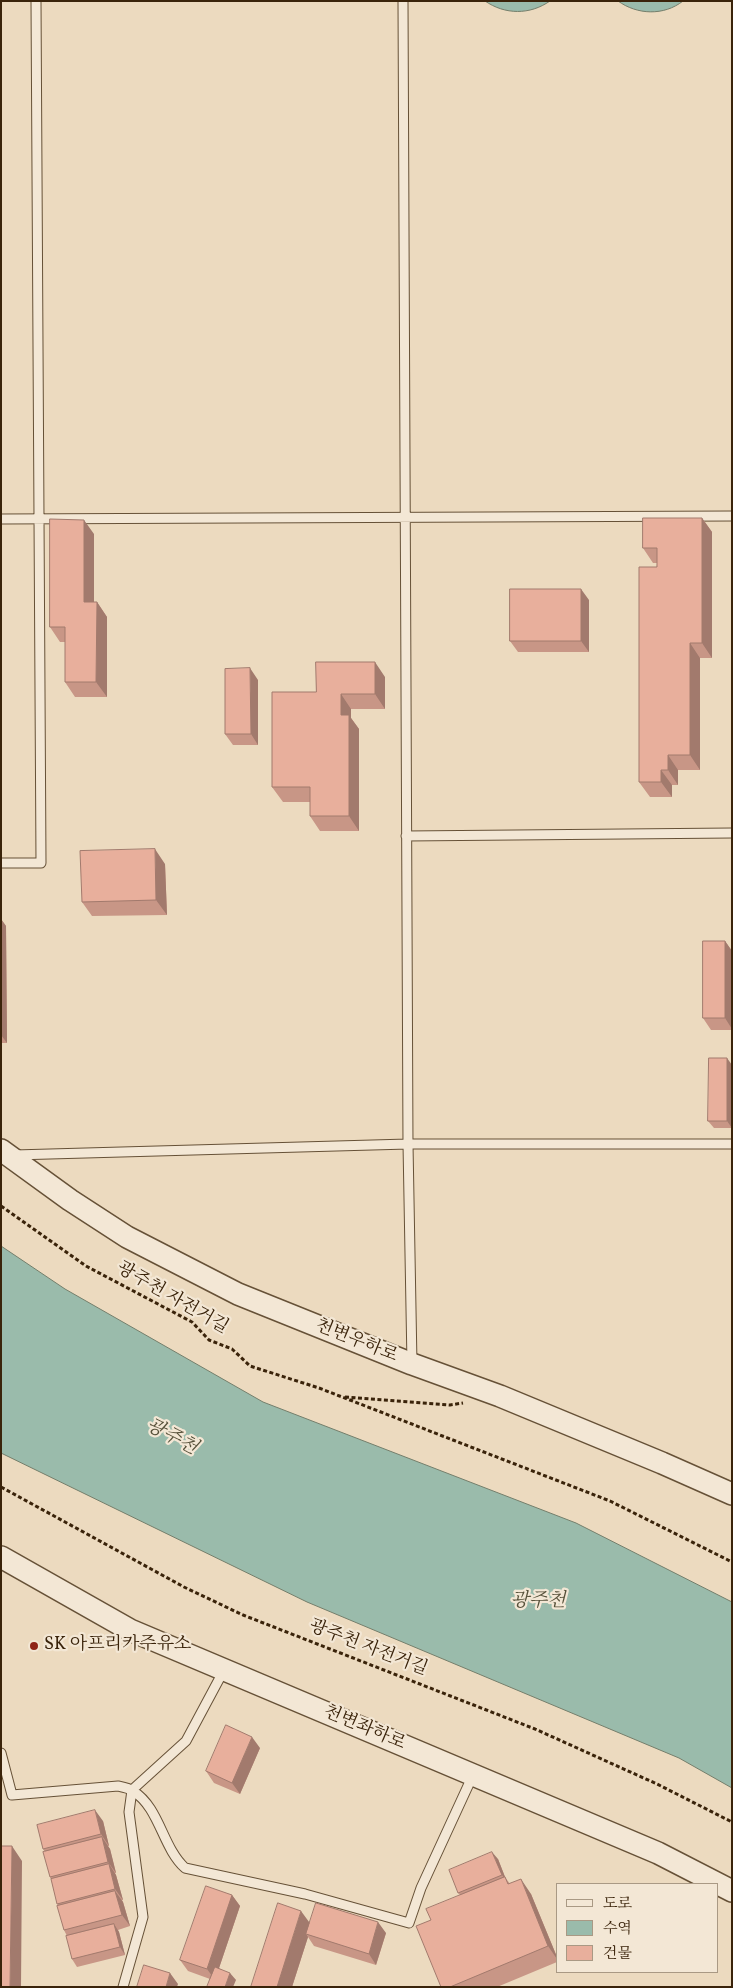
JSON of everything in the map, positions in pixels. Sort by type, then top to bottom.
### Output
[{"type":"street","name":"천변우하로","points":[[5,1152],[70,1200],[136,1242],[238,1294],[412,1364],[500,1396],[732,1494]]},
{"type":"street","name":"천변좌하로","points":[[1,1557],[130,1630],[658,1853],[716,1883]]},
{"type":"street","name":"천변좌하로","points":[[718,1884],[732,1891]]},
{"type":"lane","points":[[1,863],[41,863],[36,1]]},
{"type":"lane","points":[[402,1],[408,1144],[412,1364]]},
{"type":"lane","points":[[1,519],[732,516]]},
{"type":"lane","points":[[406,836],[732,833]]},
{"type":"lane","points":[[5,1152],[408,1144],[732,1144]]},
{"type":"lane","points":[[123,1987],[143,1916],[129,1812],[132,1790],[186,1741],[224,1670]]},
{"type":"lane","points":[[1,1753],[12,1795],[118,1786],[132,1790],[146,1803],[176,1860],[185,1868],[305,1894],[409,1923],[421,1888],[473,1775]]},
{"type":"path","name":"광주천 자전거길","points":[[1,1206],[86,1266],[192,1322],[209,1340],[232,1349],[250,1366],[319,1388],[610,1501],[732,1562]]},
{"type":"path","name":"광주천 자전거길","points":[[339,1396],[450,1405],[466,1402]]},
{"type":"path","name":"광주천 자전거길","points":[[1,1487],[184,1587],[243,1615],[535,1729],[657,1784],[732,1822]]},
{"type":"water","points":[[485,1],[550,1],[534,9],[518,12],[501,9]]},
{"type":"water","points":[[618,1],[683,1],[668,9],[650,12],[625,6]]},
{"type":"water","name":"광주천","points":[[1,1246],[65,1289],[263,1402],[576,1523],[732,1602],[732,1788],[679,1758],[307,1602],[1,1453]]},
{"type":"building","points":[[643,518],[702,518],[702,643],[690,643],[690,755],[668,755],[668,770],[661,770],[661,782],[639,782],[639,567],[657,567],[657,548],[643,548]]},
{"type":"building","points":[[50,519],[84,520],[84,602],[97,602],[96,682],[65,682],[65,627],[50,627]]},
{"type":"building","points":[[510,589],[581,589],[581,641],[510,641]]},
{"type":"building","points":[[316,662],[375,662],[375,694],[341,694],[341,715],[349,715],[349,816],[310,816],[310,787],[272,787],[272,692],[316,692]]},
{"type":"building","points":[[250,668],[251,734],[225,734],[225,669]]},
{"type":"building","points":[[155,849],[156,900],[82,902],[80,851]]},
{"type":"building","points":[[703,941],[725,941],[725,1018],[703,1018]]},
{"type":"building","points":[[709,1058],[727,1058],[727,1121],[708,1121]]},
{"type":"building","points":[[226,1725],[252,1737],[232,1783],[206,1771]]},
{"type":"building","points":[[95,1810],[101,1834],[43,1849],[37,1825]]},
{"type":"building","points":[[102,1837],[108,1862],[50,1877],[43,1852]]},
{"type":"building","points":[[1,1846],[12,1846],[10,1987],[1,1987]]},
{"type":"building","points":[[492,1852],[502,1875],[458,1893],[449,1870]]},
{"type":"building","points":[[109,1864],[115,1889],[57,1904],[51,1879]]},
{"type":"building","points":[[505,1877],[508,1884],[521,1879],[548,1946],[450,1987],[441,1987],[416,1926],[431,1920],[426,1909]]},
{"type":"building","points":[[206,1886],[232,1895],[207,1969],[180,1960]]},
{"type":"building","points":[[115,1891],[122,1915],[64,1930],[57,1906]]},
{"type":"building","points":[[278,1903],[301,1911],[277,1987],[251,1987]]},
{"type":"building","points":[[316,1903],[378,1922],[369,1954],[306,1934]]},
{"type":"building","points":[[114,1924],[120,1947],[72,1959],[66,1936]]},
{"type":"building","points":[[144,1965],[170,1973],[166,1987],[137,1987]]},
{"type":"building","points":[[215,1967],[230,1973],[225,1987],[207,1987]]},
{"type":"place","name":"SK 아프리카주유소","points":[[34,1646]]}]
